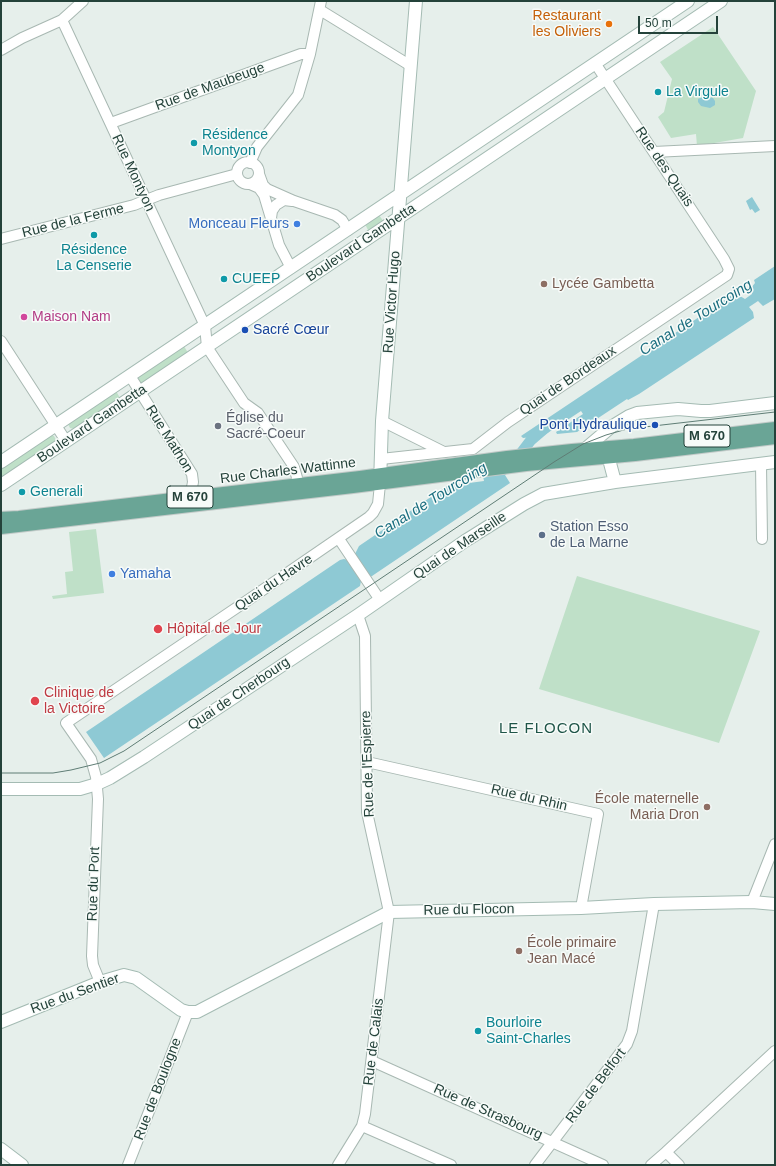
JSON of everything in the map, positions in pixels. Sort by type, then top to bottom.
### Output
[{"type":"main road","name":"Rue Victor Hugo","points":[[380,480],[382,421],[416,1]]},
{"type":"main road","name":"Boulevard Gambetta","points":[[1,462],[400,196],[688,1]]},
{"type":"main road","name":"Boulevard Gambetta","points":[[1,485],[721,1]]},
{"type":"main road","points":[[585,449],[611,427],[629,416],[640,413],[678,409],[706,411],[775,403]]},
{"type":"main road","points":[[611,427],[605,437],[607,452],[615,482]]},
{"type":"main road","name":"M 670","points":[[607,452],[775,428]]},
{"type":"main road","name":"M 670","points":[[585,449],[607,452],[775,438]]},
{"type":"main road","name":"Rue Charles Wattinne","points":[[1,528],[299,485],[380,480],[506,457],[585,449]]},
{"type":"main road","name":"Rue Charles Wattinne","points":[[1,518],[189,502],[491,469],[607,452]]},
{"type":"main road","name":"Quai de Marseille","points":[[380,600],[465,541],[524,504],[543,494],[615,482],[775,462]]},
{"type":"main road","name":"Quai de Cherbourg","points":[[1,789],[80,789],[97,784],[144,757],[380,600]]},
{"type":"main road","name":"Rue du Flocon","points":[[188,1012],[200,1010],[389,912],[581,908],[654,904],[752,902],[775,904]]},
{"type":"main road","name":"Rue du Sentier","points":[[1,1022],[119,975],[132,976],[141,981],[175,1007],[188,1012]]},
{"type":"main road","points":[[1,1148],[22,1165]]},
{"type":"main road","points":[[1,1156],[18,1165]]},
{"type":"street","points":[[1,50],[22,38],[62,20],[82,1]]},
{"type":"street","points":[[250,163],[257,147],[298,96],[310,54],[320,6],[411,66]]},
{"type":"street","name":"Rue Montyon","points":[[62,20],[205,326],[207,346]]},
{"type":"street","name":"Rue de Maubeuge","points":[[110,123],[301,54],[310,54]]},
{"type":"street","name":"Rue des Quais","points":[[595,63],[728,265],[728,272]]},
{"type":"street","points":[[654,152],[775,146]]},
{"type":"street","points":[[291,268],[280,249],[264,195],[259,188],[250,184],[244,184],[240,181],[237,174],[240,166],[244,163],[250,163],[257,167],[263,185],[267,189],[294,201],[335,215],[342,220],[348,230]]},
{"type":"street","name":"Rue de la Ferme","points":[[1,239],[134,205],[159,195],[237,174]]},
{"type":"street","points":[[250,184],[256,181],[259,174]]},
{"type":"street","points":[[272,219],[272,211],[276,205],[284,200],[294,201]]},
{"type":"street","name":"Quai de Bordeaux","points":[[381,459],[473,449],[508,422],[724,278],[728,272]]},
{"type":"street","points":[[1,341],[66,441]]},
{"type":"street","points":[[207,346],[244,403],[258,413],[294,467],[299,485]]},
{"type":"street","name":"Rue Mathon","points":[[130,376],[192,474],[193,482],[189,502]]},
{"type":"street","points":[[382,421],[444,452]]},
{"type":"street","points":[[761,464],[762,539]]},
{"type":"street","name":"Quai du Havre","points":[[97,784],[93,762],[66,723],[339,539],[374,513],[379,499],[380,480]]},
{"type":"street","points":[[339,539],[380,600]]},
{"type":"street","name":"Rue de l'Espierre","points":[[358,615],[365,636],[368,818],[389,912]]},
{"type":"street","name":"Rue du Rhin","points":[[367,762],[598,814],[581,908]]},
{"type":"street","name":"Rue du Port","points":[[97,784],[98,793],[92,956],[93,965],[100,982]]},
{"type":"street","points":[[752,902],[775,844]]},
{"type":"street","name":"Rue de Belfort","points":[[536,1165],[623,1050],[630,1038],[654,904]]},
{"type":"street","name":"Rue de Calais","points":[[338,1165],[362,1126],[365,1114],[389,912]]},
{"type":"street","name":"Rue de Boulogne","points":[[128,1165],[188,1012]]},
{"type":"street","points":[[651,1165],[775,1051]]},
{"type":"street","name":"Rue de Strasbourg","points":[[372,1061],[603,1165]]},
{"type":"street","points":[[362,1126],[451,1165]]},
{"type":"street","points":[[666,1152],[679,1165]]},
{"type":"green space","points":[[713,27],[756,91],[743,138],[697,146],[696,134],[671,138],[658,117],[664,112],[672,79],[660,62]]},
{"type":"green space","points":[[379,215],[384,222],[369,232],[365,224]]},
{"type":"green space","points":[[184,346],[188,353],[141,384],[139,382],[137,378]]},
{"type":"green space","points":[[116,391],[120,398],[74,429],[70,428],[68,424]]},
{"type":"green space","points":[[51,435],[54,436],[56,440],[55,442],[1,479],[1,469]]},
{"type":"green space","points":[[96,529],[104,593],[53,599],[52,596],[67,594],[65,572],[73,571],[69,532]]},
{"type":"green space","points":[[577,576],[760,631],[719,743],[539,689]]},
{"type":"water","points":[[704,96],[713,98],[715,105],[710,108],[701,106],[698,99]]},
{"type":"water","points":[[752,197],[760,210],[755,213],[752,209],[750,210],[746,201]]},
{"type":"water","points":[[775,266],[775,299],[763,306],[758,301],[749,307],[753,312],[754,318],[639,394],[628,400],[627,399],[577,432],[557,434],[556,432],[583,414],[581,411],[543,436],[523,438],[521,436],[732,295],[733,297],[740,296],[745,299],[752,294],[751,288],[755,283],[754,280]]},
{"type":"water","points":[[508,473],[505,475],[510,483],[372,576],[370,577],[355,554],[359,546],[447,486],[484,481],[483,476]]},
{"type":"water","points":[[340,560],[347,560],[361,581],[360,586],[104,758],[86,732]]},
{"type":"waterway","name":"Canal de Tourcoing","points":[[515,461],[531,440],[545,428]]},
{"type":"tram line","points":[[1,773],[53,773],[71,770],[100,763],[124,751],[583,444],[627,429],[775,412]]},
{"type":"place","name":"Restaurant les Oliviers","points":[[609,24]]},
{"type":"place","name":"La Virgule","points":[[658,92]]},
{"type":"place","name":"Résidence Montyon","points":[[194,143]]},
{"type":"place","name":"Monceau Fleurs","points":[[297,224]]},
{"type":"place","name":"Résidence La Censerie","points":[[94,235]]},
{"type":"place","name":"CUEEP","points":[[224,279]]},
{"type":"place","name":"Lycée Gambetta","points":[[544,284]]},
{"type":"place","name":"Maison Nam","points":[[24,317]]},
{"type":"place","name":"Sacré Cœur","points":[[245,330]]},
{"type":"place","name":"Pont Hydraulique","points":[[655,425]]},
{"type":"place","name":"Église du Sacré-Coeur","points":[[218,426]]},
{"type":"place","name":"Generali","points":[[22,492]]},
{"type":"place","name":"Station Esso de La Marne","points":[[542,535]]},
{"type":"place","name":"Yamaha","points":[[112,574]]},
{"type":"place","name":"Hôpital de Jour","points":[[158,629]]},
{"type":"place","name":"Clinique de la Victoire","points":[[35,701]]},
{"type":"place","name":"École maternelle Maria Dron","points":[[707,807]]},
{"type":"place","name":"École primaire Jean Macé","points":[[519,951]]},
{"type":"place","name":"Bourloire Saint-Charles","points":[[478,1031]]},
{"type":"district","name":"LE FLOCON","points":[[546,729]]}]
